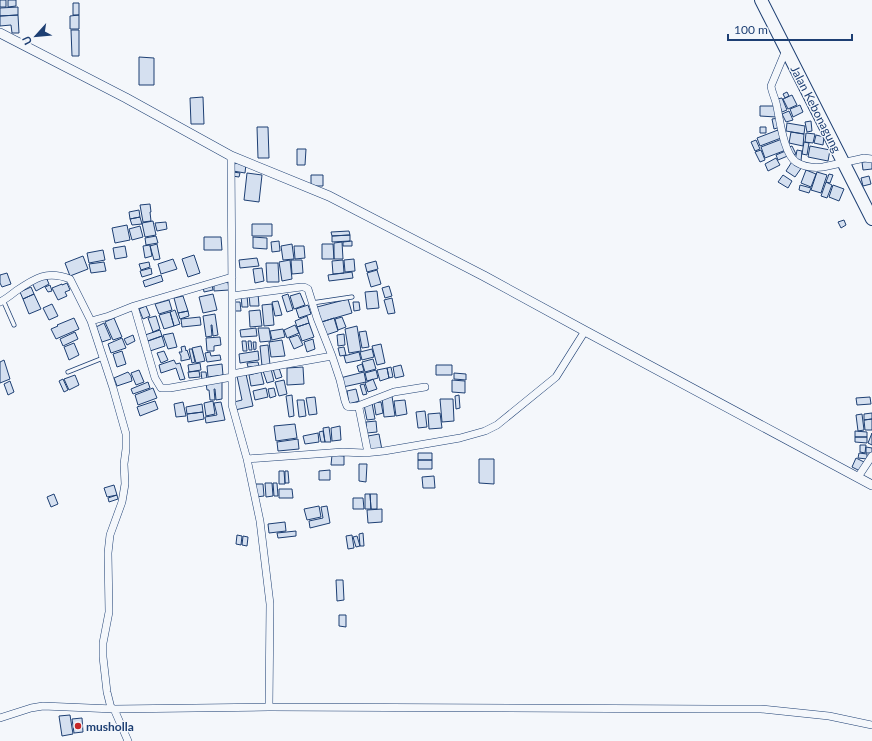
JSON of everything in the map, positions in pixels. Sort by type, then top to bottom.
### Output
[{"type":"main road","name":"Jalan Kebonagung","points":[[761,0],[872,219]]},
{"type":"street","points":[[0,33],[126,98],[231,156],[329,196],[484,276],[872,484]]},
{"type":"street","points":[[786,50],[771,86],[776,100],[782,134],[792,158],[800,164],[814,167],[823,167],[864,158],[872,159]]},
{"type":"street","points":[[231,156],[232,406],[247,459],[260,522],[270,604],[269,707]]},
{"type":"street","points":[[1,301],[36,279],[51,274],[70,279],[91,321],[113,388],[126,434],[124,464],[125,484],[122,502],[110,535],[108,546],[108,612],[103,643],[103,657],[107,692],[128,741]]},
{"type":"street","points":[[91,321],[134,306],[232,277]]},
{"type":"street","points":[[232,296],[301,287],[308,289],[340,380],[345,402],[349,407],[358,406],[394,392],[425,387]]},
{"type":"street","points":[[134,306],[155,378],[157,384],[161,388],[170,388],[332,356]]},
{"type":"street","points":[[247,459],[343,452],[368,453],[460,438],[485,431],[497,424],[556,377],[585,331]]},
{"type":"street","points":[[358,406],[368,453]]},
{"type":"street","points":[[858,477],[872,456]]},
{"type":"street","points":[[0,718],[31,708],[43,706],[113,708],[269,707],[761,709],[829,716],[872,725]]},
{"type":"lane","points":[[312,303],[352,297]]},
{"type":"lane","points":[[1,301],[14,324]]},
{"type":"lane","points":[[68,372],[103,358]]},
{"type":"building","points":[[0,0],[6,0],[6,7],[0,7]]},
{"type":"building","points":[[8,0],[16,0],[16,6],[8,7]]},
{"type":"building","points":[[73,3],[79,3],[79,15],[73,15]]},
{"type":"building","points":[[18,7],[18,15],[0,16],[0,8]]},
{"type":"building","points":[[18,15],[19,33],[12,33],[11,25],[0,26],[0,16]]},
{"type":"building","points":[[79,15],[79,29],[70,29],[70,16]]},
{"type":"building","points":[[71,30],[79,30],[79,56],[72,56]]},
{"type":"building","points":[[139,57],[154,58],[154,85],[139,85]]},
{"type":"building","points":[[787,92],[789,96],[785,98],[783,94]]},
{"type":"building","points":[[792,95],[797,105],[788,109],[783,99]]},
{"type":"building","points":[[203,97],[204,124],[191,124],[190,98]]},
{"type":"building","points":[[782,98],[787,110],[782,112],[777,99]]},
{"type":"building","points":[[800,105],[803,112],[793,117],[790,109]]},
{"type":"building","points":[[760,106],[776,106],[776,117],[760,116]]},
{"type":"building","points":[[789,111],[793,120],[786,122],[782,114]]},
{"type":"building","points":[[779,118],[780,127],[774,129],[772,119]]},
{"type":"building","points":[[811,121],[812,131],[807,132],[805,122]]},
{"type":"building","points":[[787,123],[805,126],[804,134],[786,131]]},
{"type":"building","points":[[257,127],[268,127],[269,158],[258,158]]},
{"type":"building","points":[[760,127],[766,127],[766,133],[760,133]]},
{"type":"building","points":[[778,130],[781,138],[760,146],[757,138]]},
{"type":"building","points":[[791,132],[804,134],[803,146],[789,143]]},
{"type":"building","points":[[806,133],[815,134],[813,143],[805,142]]},
{"type":"building","points":[[816,135],[824,137],[823,145],[814,143]]},
{"type":"building","points":[[782,139],[786,150],[765,158],[761,147]]},
{"type":"building","points":[[756,140],[760,149],[755,151],[751,142]]},
{"type":"building","points":[[804,142],[809,143],[807,155],[802,154]]},
{"type":"building","points":[[792,146],[796,154],[792,155],[789,147]]},
{"type":"building","points":[[810,146],[830,150],[828,161],[808,157]]},
{"type":"building","points":[[297,149],[306,149],[305,165],[297,165]]},
{"type":"building","points":[[761,150],[765,160],[760,162],[755,152]]},
{"type":"building","points":[[788,150],[790,155],[778,160],[776,155]]},
{"type":"building","points":[[797,150],[802,151],[801,161],[795,161]]},
{"type":"building","points":[[776,158],[780,165],[768,171],[765,164]]},
{"type":"building","points":[[793,160],[802,167],[795,177],[786,171]]},
{"type":"building","points":[[872,161],[872,169],[863,170],[862,162]]},
{"type":"building","points":[[235,163],[246,164],[245,173],[233,171]]},
{"type":"building","points":[[806,170],[816,174],[811,187],[801,183]]},
{"type":"building","points":[[233,172],[240,173],[239,177],[232,176]]},
{"type":"building","points":[[817,172],[827,175],[821,193],[811,190]]},
{"type":"building","points":[[247,173],[262,175],[259,202],[244,200]]},
{"type":"building","points":[[829,174],[833,175],[830,183],[826,182]]},
{"type":"building","points":[[311,175],[323,175],[323,186],[311,186]]},
{"type":"building","points":[[783,175],[792,181],[788,188],[778,182]]},
{"type":"building","points":[[869,176],[871,184],[863,186],[861,178]]},
{"type":"building","points":[[826,182],[832,185],[827,198],[821,196]]},
{"type":"building","points":[[800,185],[811,188],[809,193],[799,190]]},
{"type":"building","points":[[833,185],[844,189],[839,201],[829,197]]},
{"type":"building","points":[[150,204],[151,221],[143,222],[140,205]]},
{"type":"building","points":[[139,210],[140,217],[130,219],[129,212]]},
{"type":"building","points":[[140,217],[142,224],[132,225],[130,219]]},
{"type":"building","points":[[844,220],[846,225],[841,228],[838,222]]},
{"type":"building","points":[[153,221],[156,235],[145,237],[142,223]]},
{"type":"building","points":[[166,222],[167,229],[157,231],[155,223]]},
{"type":"building","points":[[252,224],[272,224],[272,236],[252,236]]},
{"type":"building","points":[[127,225],[130,240],[115,243],[112,228]]},
{"type":"building","points":[[140,226],[143,237],[132,240],[129,229]]},
{"type":"building","points":[[349,231],[350,235],[332,236],[331,232]]},
{"type":"building","points":[[350,235],[350,241],[332,242],[332,236]]},
{"type":"building","points":[[156,236],[158,243],[146,245],[145,238]]},
{"type":"building","points":[[204,237],[221,237],[222,250],[204,250]]},
{"type":"building","points":[[253,237],[267,238],[267,249],[253,248]]},
{"type":"building","points":[[279,241],[280,251],[272,252],[271,242]]},
{"type":"building","points":[[352,241],[352,246],[343,246],[343,242]]},
{"type":"building","points":[[342,242],[343,259],[334,259],[334,243]]},
{"type":"building","points":[[157,244],[160,259],[154,260],[150,246]]},
{"type":"building","points":[[292,244],[294,259],[283,260],[281,246]]},
{"type":"building","points":[[322,244],[333,244],[334,259],[322,259]]},
{"type":"building","points":[[150,245],[152,256],[145,258],[143,246]]},
{"type":"building","points":[[125,246],[127,257],[115,259],[113,248]]},
{"type":"building","points":[[294,246],[304,246],[305,258],[295,259]]},
{"type":"building","points":[[103,250],[105,260],[89,263],[87,253]]},
{"type":"building","points":[[194,255],[200,273],[188,277],[182,259]]},
{"type":"building","points":[[83,256],[88,269],[70,276],[65,263]]},
{"type":"building","points":[[257,258],[259,266],[240,268],[239,260]]},
{"type":"building","points":[[173,259],[177,269],[161,274],[158,264]]},
{"type":"building","points":[[354,259],[355,271],[345,272],[344,260]]},
{"type":"building","points":[[290,260],[292,279],[282,281],[279,262]]},
{"type":"building","points":[[291,260],[302,260],[303,273],[292,274]]},
{"type":"building","points":[[343,260],[344,273],[333,274],[332,261]]},
{"type":"building","points":[[376,261],[378,269],[367,272],[365,264]]},
{"type":"building","points":[[104,262],[106,271],[91,273],[89,264]]},
{"type":"building","points":[[149,262],[150,267],[141,270],[139,264]]},
{"type":"building","points":[[266,263],[278,263],[279,282],[267,282]]},
{"type":"building","points":[[151,268],[152,274],[142,277],[140,271]]},
{"type":"building","points":[[262,268],[264,281],[255,283],[253,269]]},
{"type":"building","points":[[377,270],[381,284],[371,287],[367,273]]},
{"type":"building","points":[[352,272],[353,278],[329,281],[328,275]]},
{"type":"building","points":[[7,273],[11,284],[2,287],[0,283],[0,275]]},
{"type":"building","points":[[161,275],[163,281],[145,287],[143,281]]},
{"type":"building","points":[[46,277],[49,284],[36,291],[32,283]]},
{"type":"building","points":[[228,282],[229,290],[214,291],[214,283]]},
{"type":"building","points":[[67,283],[70,290],[65,292],[67,296],[58,300],[52,288]]},
{"type":"building","points":[[50,285],[52,291],[48,292],[45,287]]},
{"type":"building","points":[[212,285],[213,290],[204,292],[203,286]]},
{"type":"building","points":[[389,286],[392,296],[385,298],[382,288]]},
{"type":"building","points":[[31,287],[34,294],[23,299],[20,292]]},
{"type":"building","points":[[377,291],[379,308],[367,309],[365,292]]},
{"type":"building","points":[[258,293],[259,306],[250,306],[249,294]]},
{"type":"building","points":[[300,293],[305,305],[294,309],[290,296]]},
{"type":"building","points":[[34,294],[41,309],[29,314],[23,299]]},
{"type":"building","points":[[213,294],[217,310],[203,313],[199,297]]},
{"type":"building","points":[[288,294],[293,310],[287,312],[282,296]]},
{"type":"building","points":[[241,295],[247,295],[248,307],[242,307]]},
{"type":"building","points":[[183,296],[188,311],[178,313],[174,298]]},
{"type":"building","points":[[392,298],[395,313],[388,314],[384,300]]},
{"type":"building","points":[[348,299],[352,313],[321,322],[317,307]]},
{"type":"building","points":[[169,300],[172,310],[159,314],[155,304]]},
{"type":"building","points":[[278,301],[282,315],[275,316],[272,302]]},
{"type":"building","points":[[234,302],[240,302],[241,311],[234,311]]},
{"type":"building","points":[[353,302],[359,302],[360,310],[354,311]]},
{"type":"building","points":[[52,304],[58,316],[49,320],[43,308]]},
{"type":"building","points":[[272,304],[274,325],[264,326],[262,305]]},
{"type":"building","points":[[308,305],[311,314],[299,318],[296,309]]},
{"type":"building","points":[[146,306],[150,316],[143,319],[139,309]]},
{"type":"building","points":[[175,310],[180,324],[174,326],[170,312]]},
{"type":"building","points":[[260,310],[262,326],[250,327],[249,311]]},
{"type":"building","points":[[188,311],[189,316],[180,319],[178,313]]},
{"type":"building","points":[[170,312],[174,326],[164,329],[159,315]]},
{"type":"building","points":[[215,314],[218,335],[213,336],[211,325],[212,336],[206,337],[203,316]]},
{"type":"building","points":[[156,316],[160,329],[153,332],[148,318]]},
{"type":"building","points":[[307,316],[309,323],[297,327],[295,321]]},
{"type":"building","points":[[200,317],[201,325],[182,327],[181,319]]},
{"type":"building","points":[[342,317],[346,327],[338,330],[335,319]]},
{"type":"building","points":[[74,318],[79,329],[56,339],[51,329]]},
{"type":"building","points":[[114,318],[122,337],[113,340],[105,322]]},
{"type":"building","points":[[334,318],[338,331],[326,335],[322,322]]},
{"type":"building","points":[[104,323],[111,339],[102,342],[96,327]]},
{"type":"building","points":[[309,323],[314,337],[302,341],[297,327]]},
{"type":"building","points":[[295,325],[299,333],[287,338],[284,330]]},
{"type":"building","points":[[357,326],[361,351],[349,353],[345,329]]},
{"type":"building","points":[[256,328],[257,336],[241,337],[240,330]]},
{"type":"building","points":[[258,328],[269,328],[271,341],[260,342]]},
{"type":"building","points":[[283,329],[285,337],[272,340],[270,331]]},
{"type":"building","points":[[160,330],[162,336],[145,342],[145,335]]},
{"type":"building","points":[[366,331],[369,347],[362,348],[359,332]]},
{"type":"building","points":[[75,332],[78,339],[63,346],[60,339]]},
{"type":"building","points":[[173,333],[177,347],[168,349],[163,335]]},
{"type":"building","points":[[344,334],[345,345],[338,346],[337,335]]},
{"type":"building","points":[[133,335],[135,341],[127,345],[124,339]]},
{"type":"building","points":[[298,335],[303,345],[294,349],[289,338]]},
{"type":"building","points":[[162,336],[165,346],[150,351],[145,342]]},
{"type":"building","points":[[220,337],[221,345],[214,346],[214,351],[207,351],[206,338]]},
{"type":"building","points":[[122,338],[126,348],[111,353],[108,344]]},
{"type":"building","points":[[313,339],[315,349],[307,352],[304,342]]},
{"type":"building","points":[[282,340],[285,356],[271,357],[269,342]]},
{"type":"building","points":[[242,341],[246,341],[247,351],[243,351]]},
{"type":"building","points":[[248,341],[251,341],[252,350],[249,350]]},
{"type":"building","points":[[253,342],[256,342],[256,349],[254,350]]},
{"type":"building","points":[[74,343],[79,355],[69,360],[64,347]]},
{"type":"building","points":[[381,344],[385,363],[377,365],[372,346]]},
{"type":"building","points":[[268,345],[270,365],[262,366],[260,346]]},
{"type":"building","points":[[185,346],[190,359],[181,361],[179,352],[182,352],[181,347]]},
{"type":"building","points":[[201,346],[205,361],[196,363],[192,348]]},
{"type":"building","points":[[344,347],[346,355],[340,356],[338,348]]},
{"type":"building","points":[[189,349],[192,349],[195,362],[192,363]]},
{"type":"building","points":[[372,349],[374,357],[362,360],[360,352]]},
{"type":"building","points":[[122,351],[126,364],[117,367],[113,354]]},
{"type":"building","points":[[164,351],[168,360],[161,363],[157,353]]},
{"type":"building","points":[[258,351],[259,360],[240,363],[239,354]]},
{"type":"building","points":[[210,352],[211,356],[220,355],[221,360],[207,362],[205,353]]},
{"type":"building","points":[[359,352],[361,360],[346,363],[344,356]]},
{"type":"building","points":[[373,359],[376,369],[365,372],[362,362]]},
{"type":"building","points":[[4,360],[10,379],[0,383],[0,362]]},
{"type":"building","points":[[174,360],[176,364],[180,363],[185,379],[180,380],[176,368],[161,373],[159,365]]},
{"type":"building","points":[[258,362],[259,366],[248,367],[247,363]]},
{"type":"building","points":[[200,363],[201,370],[189,372],[188,365]]},
{"type":"building","points":[[222,364],[223,375],[208,377],[207,366]]},
{"type":"building","points":[[362,364],[364,371],[359,372],[357,366]]},
{"type":"building","points":[[401,365],[404,376],[395,378],[393,367]]},
{"type":"building","points":[[436,365],[452,365],[452,375],[436,375]]},
{"type":"building","points":[[303,367],[304,384],[287,385],[287,368]]},
{"type":"building","points":[[391,367],[393,377],[389,378],[387,368]]},
{"type":"building","points":[[279,368],[282,377],[276,379],[273,369]]},
{"type":"building","points":[[387,368],[389,378],[380,381],[377,370]]},
{"type":"building","points":[[271,369],[274,381],[267,383],[263,371]]},
{"type":"building","points":[[139,370],[144,382],[136,385],[131,373]]},
{"type":"building","points":[[376,370],[378,378],[367,381],[365,373]]},
{"type":"building","points":[[199,371],[200,377],[189,378],[188,372]]},
{"type":"building","points":[[128,372],[132,381],[117,386],[114,378]]},
{"type":"building","points":[[201,372],[206,372],[207,379],[202,380]]},
{"type":"building","points":[[261,372],[264,384],[251,386],[249,375]]},
{"type":"building","points":[[364,372],[366,382],[343,387],[340,378]]},
{"type":"building","points":[[454,373],[466,374],[466,380],[454,379]]},
{"type":"building","points":[[246,374],[253,406],[235,410],[234,402],[242,400],[237,376]]},
{"type":"building","points":[[75,375],[79,385],[69,390],[64,379]]},
{"type":"building","points":[[63,379],[68,390],[64,392],[59,381]]},
{"type":"building","points":[[373,379],[377,389],[368,392],[365,383]]},
{"type":"building","points":[[284,380],[287,394],[279,396],[275,382]]},
{"type":"building","points":[[452,380],[465,381],[465,393],[452,392]]},
{"type":"building","points":[[10,381],[14,392],[8,395],[4,384]]},
{"type":"building","points":[[222,381],[222,399],[216,400],[214,389],[215,400],[210,400],[209,390],[207,390],[206,383]]},
{"type":"building","points":[[148,382],[150,388],[133,394],[131,389]]},
{"type":"building","points":[[364,384],[367,394],[363,395],[360,385]]},
{"type":"building","points":[[153,388],[157,398],[138,405],[135,395]]},
{"type":"building","points":[[266,388],[268,397],[255,400],[253,391]]},
{"type":"building","points":[[274,388],[276,396],[270,398],[268,389]]},
{"type":"building","points":[[356,389],[359,401],[349,404],[347,391]]},
{"type":"building","points":[[292,395],[294,416],[289,417],[286,396]]},
{"type":"building","points":[[459,395],[460,408],[456,409],[455,396]]},
{"type":"building","points":[[392,396],[395,416],[384,417],[382,397]]},
{"type":"building","points":[[315,397],[317,414],[309,415],[306,398]]},
{"type":"building","points":[[870,397],[871,404],[857,405],[856,398]]},
{"type":"building","points":[[440,399],[453,399],[454,421],[442,422]]},
{"type":"building","points":[[297,400],[304,400],[306,416],[299,417]]},
{"type":"building","points":[[405,400],[407,414],[396,416],[394,401]]},
{"type":"building","points":[[155,401],[158,409],[140,416],[137,407]]},
{"type":"building","points":[[213,401],[215,414],[206,416],[204,403]]},
{"type":"building","points":[[183,402],[186,416],[176,417],[174,404]]},
{"type":"building","points":[[221,402],[225,420],[206,423],[205,417],[217,415],[214,403]]},
{"type":"building","points":[[381,402],[383,413],[376,415],[374,403]]},
{"type":"building","points":[[372,403],[375,419],[367,420],[364,405]]},
{"type":"building","points":[[202,404],[203,412],[187,414],[186,407]]},
{"type":"building","points":[[425,411],[427,427],[418,428],[416,412]]},
{"type":"building","points":[[203,412],[204,419],[188,422],[187,414]]},
{"type":"building","points":[[440,413],[442,428],[429,429],[428,414]]},
{"type":"building","points":[[872,413],[872,419],[864,420],[864,414]]},
{"type":"building","points":[[862,414],[864,430],[858,431],[856,415]]},
{"type":"building","points":[[872,419],[872,430],[865,430],[864,420]]},
{"type":"building","points":[[376,421],[377,432],[367,433],[366,422]]},
{"type":"building","points":[[295,424],[297,438],[276,441],[274,426]]},
{"type":"building","points":[[340,426],[341,440],[332,441],[331,428]]},
{"type":"building","points":[[329,427],[331,442],[325,442],[323,428]]},
{"type":"building","points":[[323,431],[325,442],[321,442],[319,432]]},
{"type":"building","points":[[855,431],[867,432],[867,437],[855,437]]},
{"type":"building","points":[[318,433],[319,442],[305,444],[303,436]]},
{"type":"building","points":[[872,433],[872,445],[868,443]]},
{"type":"building","points":[[379,434],[382,450],[370,452],[368,436]]},
{"type":"building","points":[[855,437],[867,437],[867,443],[855,442]]},
{"type":"building","points":[[298,439],[299,449],[278,451],[277,442]]},
{"type":"building","points":[[860,445],[866,445],[865,453],[860,452]]},
{"type":"building","points":[[866,447],[872,448],[872,453],[866,453]]},
{"type":"building","points":[[418,453],[432,453],[432,460],[418,460]]},
{"type":"building","points":[[859,453],[867,454],[867,459],[858,458]]},
{"type":"building","points":[[332,455],[344,456],[344,465],[331,465]]},
{"type":"building","points":[[856,458],[864,462],[860,471],[852,467]]},
{"type":"building","points":[[479,459],[494,459],[494,484],[479,483]]},
{"type":"building","points":[[418,460],[432,460],[432,469],[418,469]]},
{"type":"building","points":[[359,464],[367,464],[366,482],[359,481]]},
{"type":"building","points":[[330,470],[330,480],[319,480],[319,471]]},
{"type":"building","points":[[279,471],[284,471],[285,484],[279,484]]},
{"type":"building","points":[[285,471],[288,471],[289,483],[285,483]]},
{"type":"building","points":[[434,476],[435,488],[423,488],[422,477]]},
{"type":"building","points":[[265,483],[272,483],[273,496],[266,497]]},
{"type":"building","points":[[273,483],[277,483],[278,496],[274,496]]},
{"type":"building","points":[[255,484],[263,484],[264,496],[256,497]]},
{"type":"building","points":[[114,485],[117,495],[107,497],[104,488]]},
{"type":"building","points":[[279,489],[292,489],[293,498],[279,498]]},
{"type":"building","points":[[54,494],[58,504],[51,507],[47,497]]},
{"type":"building","points":[[365,494],[370,494],[371,509],[365,509]]},
{"type":"building","points":[[370,494],[377,494],[377,509],[371,509]]},
{"type":"building","points":[[117,495],[118,499],[109,502],[108,498]]},
{"type":"building","points":[[353,498],[363,498],[364,509],[353,509]]},
{"type":"building","points":[[319,506],[321,517],[307,520],[304,509]]},
{"type":"building","points":[[327,506],[330,523],[310,528],[309,521],[323,518],[321,507]]},
{"type":"building","points":[[382,509],[382,522],[368,523],[367,510]]},
{"type":"building","points":[[285,522],[286,531],[269,533],[268,524]]},
{"type":"building","points":[[296,531],[296,536],[278,538],[277,533]]},
{"type":"building","points":[[363,533],[364,546],[360,546],[359,534]]},
{"type":"building","points":[[237,535],[242,536],[241,545],[236,544]]},
{"type":"building","points":[[352,535],[354,548],[348,549],[346,536]]},
{"type":"building","points":[[243,536],[248,537],[247,546],[242,545]]},
{"type":"building","points":[[357,536],[360,546],[356,547],[353,537]]},
{"type":"building","points":[[336,580],[343,580],[344,600],[337,601]]},
{"type":"building","points":[[339,615],[346,615],[346,627],[339,626]]},
{"type":"building","points":[[70,715],[73,734],[62,736],[59,716]]},
{"type":"building","name":"musholla","points":[[82,718],[83,732],[74,733],[72,719]]},
{"type":"place","name":"musholla","points":[[78,726]]}]
